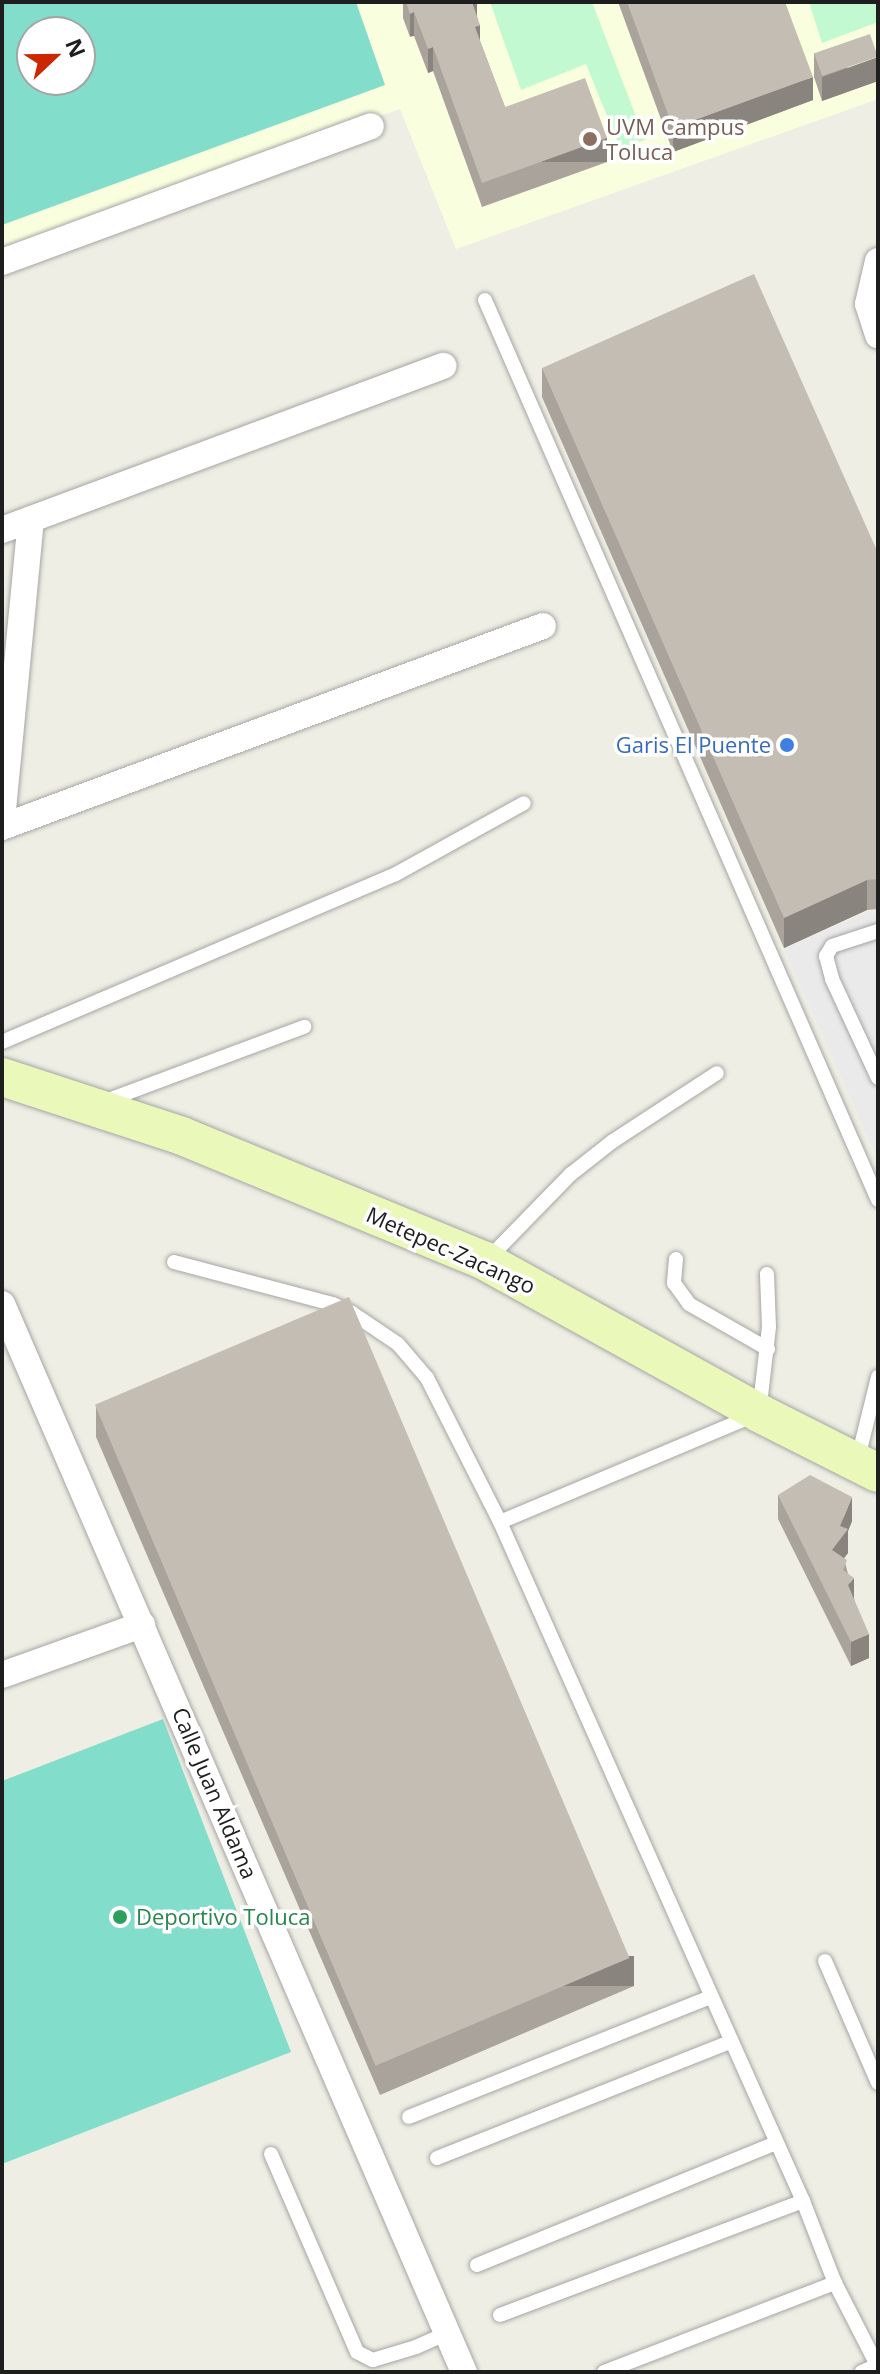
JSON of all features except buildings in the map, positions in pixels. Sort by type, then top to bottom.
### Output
[{"type":"main road","name":"Metepec-Zacango","points":[[2,1077],[182,1136],[485,1261],[759,1413],[867,1468]]},
{"type":"street","points":[[2,262],[371,126]]},
{"type":"street","points":[[878,261],[868,304],[878,335]]},
{"type":"street","points":[[2,530],[443,366]]},
{"type":"street","points":[[2,820],[31,519]]},
{"type":"street","points":[[2,827],[543,626]]},
{"type":"street","name":"Calle Juan Aldama","points":[[2,1304],[10,1343],[142,1625],[464,2372]]},
{"type":"street","points":[[2,1675],[142,1625]]},
{"type":"lane","points":[[485,300],[878,1200]]},
{"type":"lane","points":[[2,1042],[396,874],[524,803]]},
{"type":"lane","points":[[878,931],[832,946],[826,956],[832,979],[878,1078]]},
{"type":"lane","points":[[91,1106],[304,1027]]},
{"type":"lane","points":[[485,1261],[571,1174],[613,1141],[717,1073]]},
{"type":"lane","points":[[676,1259],[674,1283],[689,1304],[768,1349]]},
{"type":"lane","points":[[174,1262],[333,1304],[364,1319],[398,1344],[427,1378],[500,1522],[803,2201],[835,2283],[877,2365],[862,2372]]},
{"type":"lane","points":[[500,1522],[759,1413],[768,1349],[767,1274]]},
{"type":"lane","points":[[867,1468],[878,1377]]},
{"type":"lane","points":[[825,1961],[878,2083]]},
{"type":"lane","points":[[409,2117],[711,1997]]},
{"type":"lane","points":[[437,2158],[730,2042]]},
{"type":"lane","points":[[477,2265],[776,2143]]},
{"type":"lane","points":[[271,2154],[357,2352],[373,2360],[448,2333]]},
{"type":"lane","points":[[500,2315],[803,2201]]},
{"type":"lane","points":[[604,2372],[835,2283]]},
{"type":"shaded area","name":"UVM Campus Toluca","points":[[2,2],[878,2],[878,99],[456,249],[400,109],[2,251]]},
{"type":"shaded area","points":[[2,2],[356,2],[385,85],[2,225]]},
{"type":"shaded area","points":[[878,910],[878,1160],[784,948]]},
{"type":"shaded area","name":"Deportivo Toluca","points":[[163,1719],[291,2052],[2,2164],[2,1781]]},
{"type":"green space","points":[[490,2],[592,2],[645,140],[620,148],[586,64],[521,90]]},
{"type":"green space","points":[[809,2],[878,2],[878,22],[822,43]]},
{"type":"place","name":"UVM Campus Toluca","points":[[590,139]]},
{"type":"place","name":"Garis El Puente","points":[[787,745]]},
{"type":"place","name":"Deportivo Toluca","points":[[120,1917]]}]
